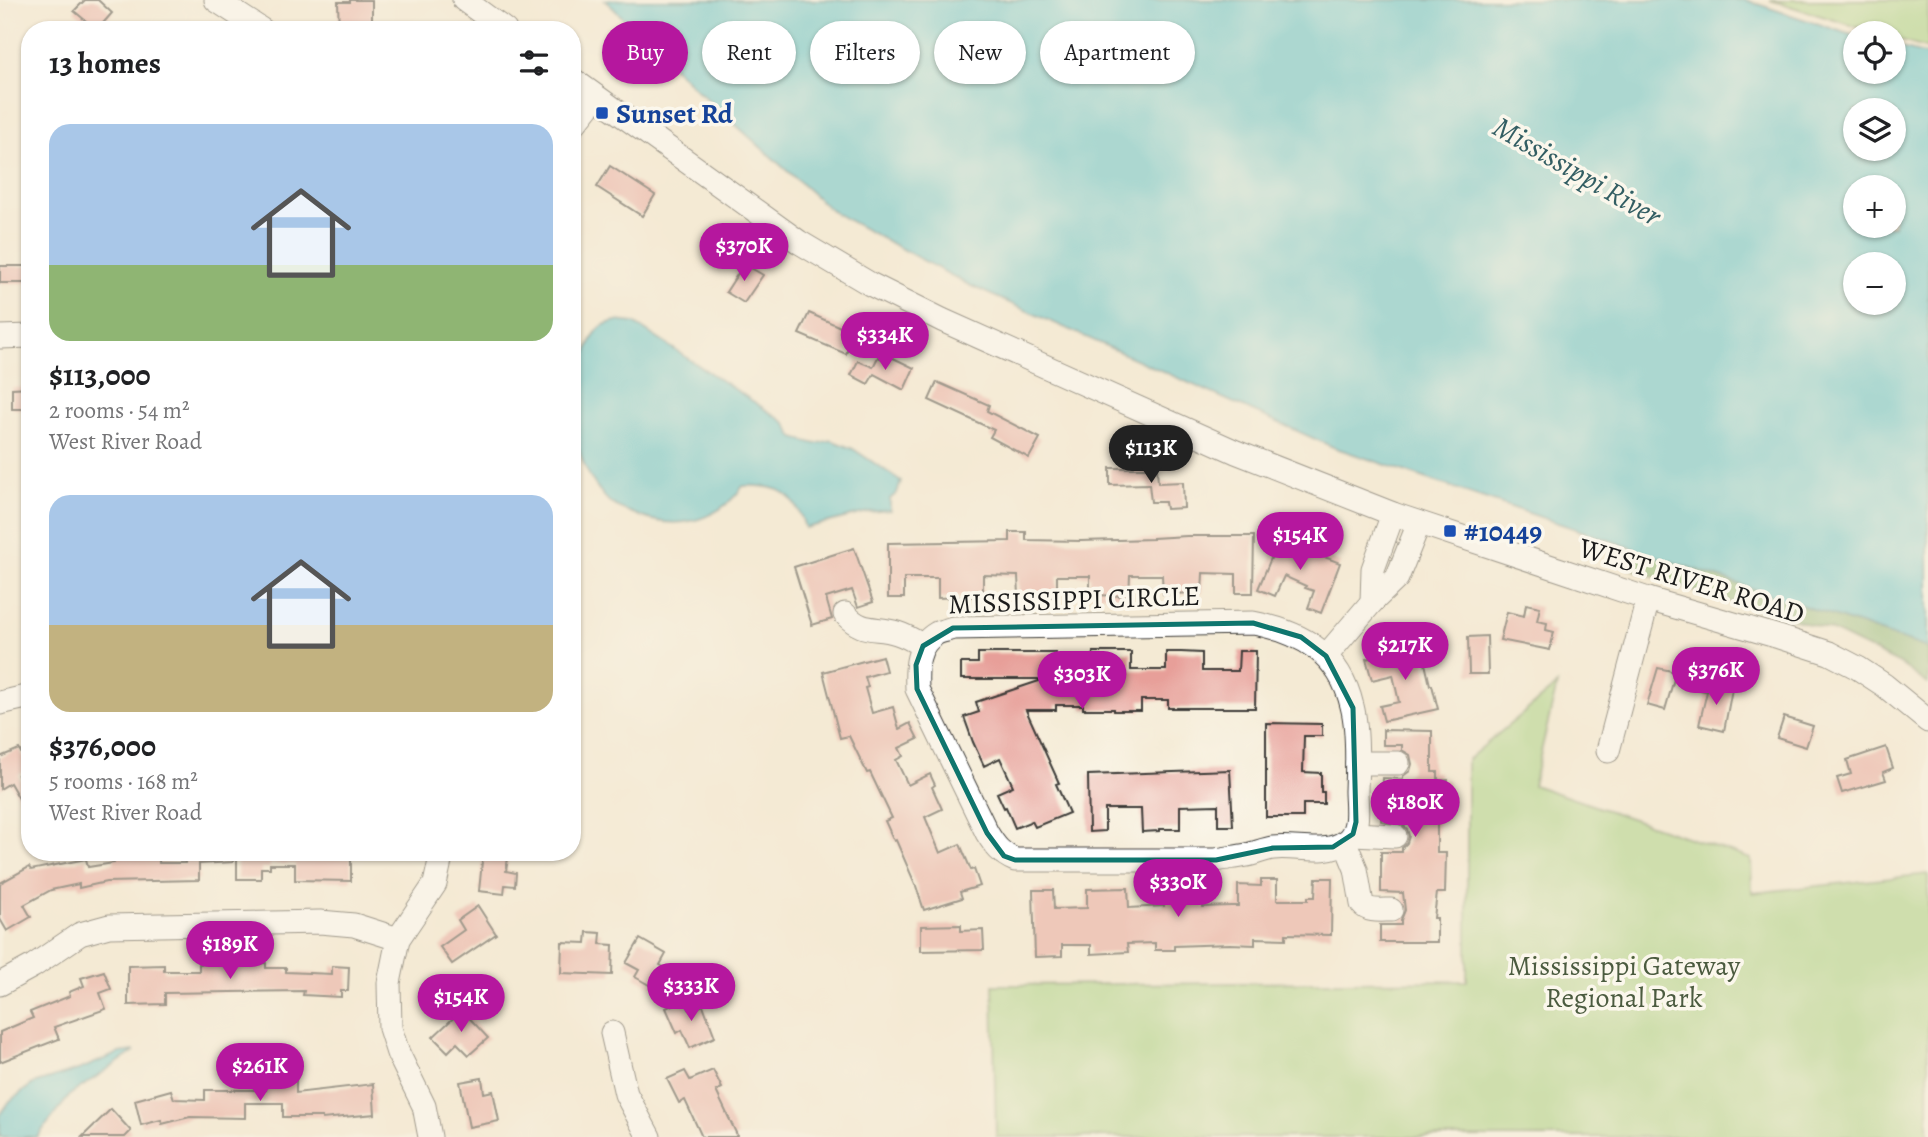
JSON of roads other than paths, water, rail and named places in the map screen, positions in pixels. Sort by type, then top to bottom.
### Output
[{"type":"street","points":[[216,0],[248,21]]},
{"type":"street","points":[[464,0],[493,21]]},
{"type":"street","name":"WEST RIVER ROAD","points":[[581,86],[799,242],[870,284],[942,320],[1193,434],[1393,514],[1648,599],[1829,653],[1884,685],[1928,721]]},
{"type":"street","points":[[581,116],[596,97]]},
{"type":"street","points":[[0,337],[21,336]]},
{"type":"street","points":[[1372,602],[1373,569],[1393,514]]},
{"type":"street","points":[[1326,656],[1372,602],[1397,578],[1419,523]]},
{"type":"street","points":[[1608,751],[1648,599]]},
{"type":"street","points":[[845,614],[855,624],[864,628],[895,632],[923,646]]},
{"type":"street","name":"MISSISSIPPI CIRCLE","points":[[1253,623],[1278,627],[1301,637],[1326,656],[1346,685],[1353,708],[1357,763],[1356,822],[1349,838],[1333,847],[1273,848],[1216,860],[1028,862],[1004,856],[987,833],[917,689],[916,665],[923,646],[937,633],[953,628],[1253,623]]},
{"type":"street","points":[[0,703],[21,698]]},
{"type":"street","points":[[1357,763],[1398,763]]},
{"type":"street","points":[[1391,910],[1372,910],[1362,904],[1349,838],[1395,836]]},
{"type":"street","points":[[430,1137],[424,1106],[398,1053],[390,1028],[389,983],[398,939],[435,884],[440,861]]},
{"type":"street","points":[[0,984],[33,966],[80,934],[109,926],[320,922],[354,925],[398,939]]},
{"type":"street","points":[[612,1033],[626,1094],[649,1137]]},
{"type":"water","name":"Mississippi River","points":[[605,0],[1745,0],[1843,32],[1843,84],[1906,84],[1906,49],[1928,55],[1928,648],[1333,447],[969,285],[833,212],[688,81],[688,21],[626,21]]},
{"type":"water","points":[[616,321],[634,323],[786,423],[794,438],[816,444],[831,440],[853,449],[901,481],[897,493],[890,499],[890,510],[868,512],[805,528],[790,498],[775,489],[755,486],[743,486],[720,509],[706,516],[677,523],[646,518],[613,504],[600,491],[581,457],[581,369],[595,334],[606,324]]},
{"type":"water","points":[[135,1051],[71,1094],[37,1137],[0,1137],[0,1115],[10,1101],[33,1084],[81,1069],[119,1053]]},
{"type":"place","name":"Sunset Rd","points":[[602,113]]},
{"type":"place","name":"#10449","points":[[1450,531]]},
{"type":"park label","name":"Mississippi Gateway Regional Park","points":[[1624,981]]}]
